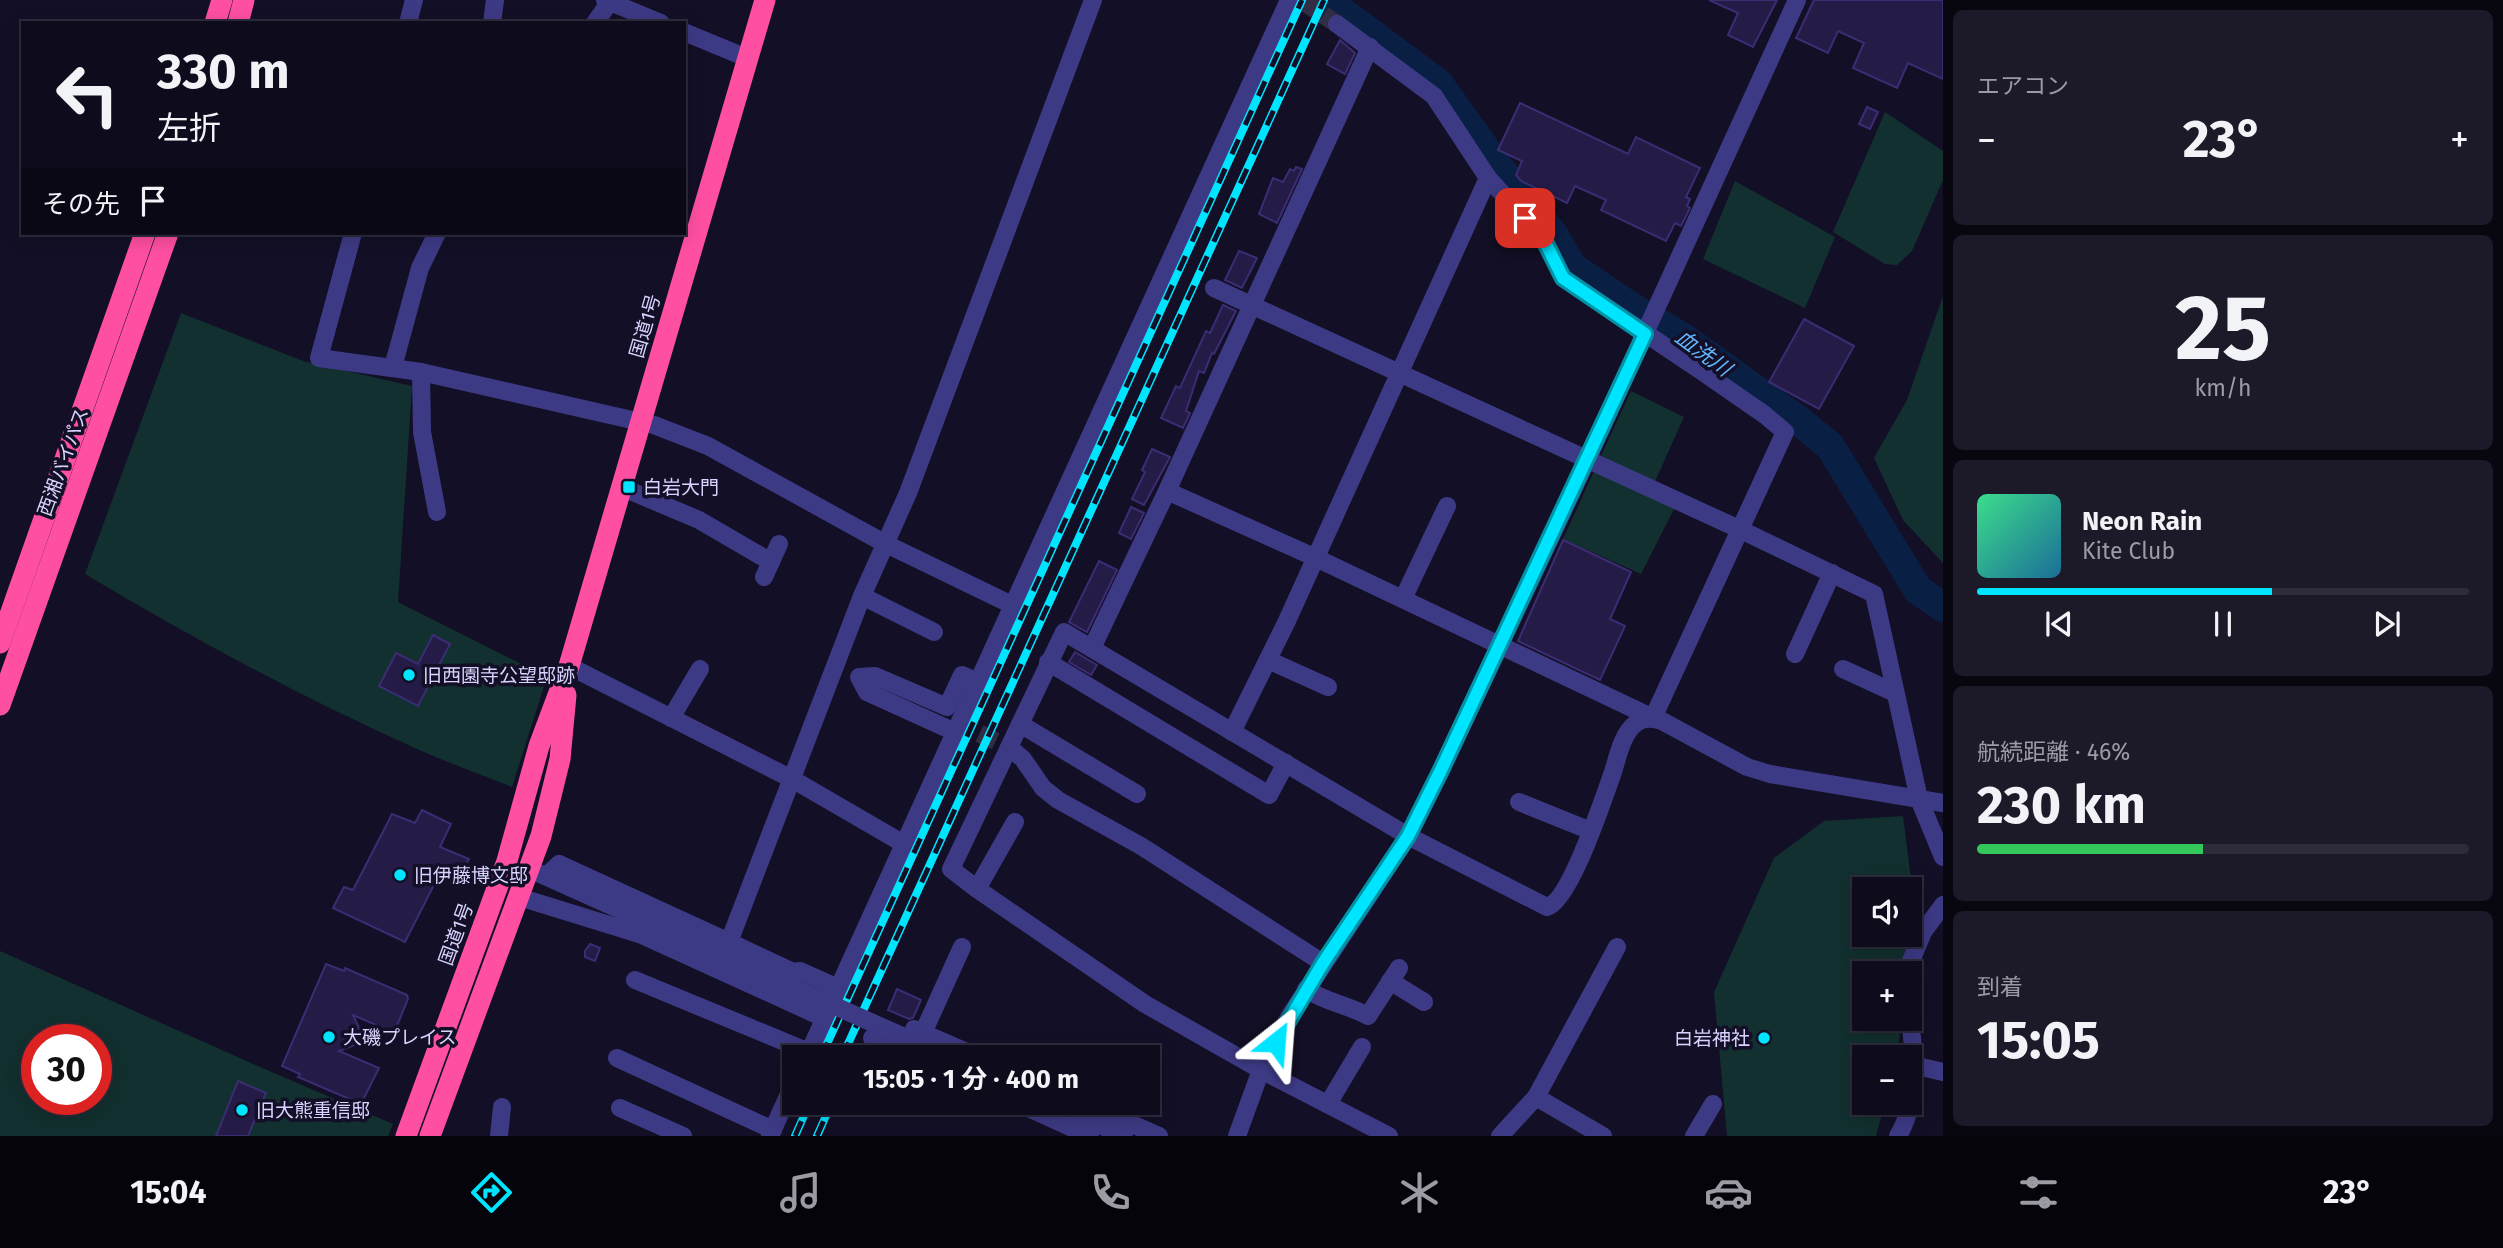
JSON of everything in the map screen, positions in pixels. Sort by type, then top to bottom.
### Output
[{"type":"highway","points":[[216,21],[222,0]]},
{"type":"highway","points":[[239,21],[244,0]]},
{"type":"highway","name":"国道1号","points":[[406,1136],[507,861],[539,746],[569,666],[765,0]]},
{"type":"highway","name":"西湘バイパス","points":[[0,643],[144,235]]},
{"type":"highway","name":"西湘バイパス","points":[[0,705],[167,235]]},
{"type":"highway","name":"国道1号","points":[[430,1136],[519,897],[538,873],[541,836],[560,759],[569,666]]},
{"type":"street","points":[[409,21],[414,0]]},
{"type":"street","points":[[492,21],[495,0]]},
{"type":"street","points":[[729,942],[862,596],[908,493],[1093,0]]},
{"type":"street","points":[[812,1045],[955,727],[978,682],[1289,0]]},
{"type":"street","points":[[1239,1135],[1261,1070],[1306,989],[1408,836],[1441,770],[1587,460],[1797,0]]},
{"type":"street","points":[[596,21],[609,1],[656,21]]},
{"type":"street","points":[[1337,24],[1434,96],[1488,178],[1543,238],[1563,278],[1649,323],[1785,432],[1653,718]]},
{"type":"street","points":[[686,33],[747,58]]},
{"type":"street","points":[[1092,648],[1167,491],[1370,47]]},
{"type":"street","points":[[1232,732],[1268,660],[1488,178]]},
{"type":"street","points":[[351,235],[319,358],[421,372],[641,420],[708,446],[884,543],[1012,605]]},
{"type":"street","points":[[393,367],[420,268],[436,235]]},
{"type":"street","points":[[1214,288],[1739,528],[1874,594],[1919,799],[1943,857]]},
{"type":"street","points":[[421,372],[422,432],[437,512]]},
{"type":"street","points":[[621,487],[699,520],[767,570],[779,544]]},
{"type":"street","points":[[1167,491],[1500,644],[1747,766],[1770,774],[1943,803]]},
{"type":"street","points":[[1403,599],[1447,506]]},
{"type":"street","points":[[1795,654],[1832,573]]},
{"type":"street","points":[[862,596],[934,632]]},
{"type":"street","points":[[1389,1136],[1261,1070],[1145,1004],[951,869],[1063,632],[1408,836],[1547,907],[1552,906],[1564,892],[1591,831],[1626,735],[1639,721],[1653,718]]},
{"type":"street","points":[[1268,660],[1328,687]]},
{"type":"street","points":[[1048,662],[1269,795],[1286,763]]},
{"type":"street","points":[[569,666],[792,779],[904,844]]},
{"type":"street","points":[[835,667],[947,707],[962,675],[978,682]]},
{"type":"street","points":[[671,718],[700,669]]},
{"type":"street","points":[[1843,669],[1895,693]]},
{"type":"street","points":[[867,677],[955,727]]},
{"type":"street","points":[[1020,724],[1137,794]]},
{"type":"street","points":[[1010,748],[1023,759],[1043,788],[1058,800],[1141,846],[1323,963]]},
{"type":"street","points":[[1519,802],[1591,831]]},
{"type":"street","points":[[977,889],[1015,822]]},
{"type":"street","points":[[507,861],[922,1045]]},
{"type":"street","points":[[538,873],[559,864],[793,972],[800,971],[838,988]]},
{"type":"street","points":[[519,897],[642,935],[824,1018]]},
{"type":"street","points":[[1911,961],[1923,932],[1943,905]]},
{"type":"street","points":[[951,1045],[918,1031],[945,965],[962,947]]},
{"type":"street","points":[[1500,1136],[1536,1097],[1617,947]]},
{"type":"street","points":[[1306,989],[1323,999],[1352,1007],[1368,1016],[1394,974],[1424,1002]]},
{"type":"street","points":[[635,980],[785,1045]]},
{"type":"street","points":[[872,1038],[887,1045]]},
{"type":"street","points":[[935,1045],[940,1040]]},
{"type":"street","points":[[1328,1104],[1362,1048]]},
{"type":"street","points":[[617,1058],[771,1133],[782,1109]]},
{"type":"street","points":[[1922,1067],[1943,1072]]},
{"type":"street","points":[[1536,1097],[1602,1136]]},
{"type":"street","points":[[1694,1136],[1713,1104]]},
{"type":"street","points":[[499,1136],[502,1107]]},
{"type":"street","points":[[620,1108],[683,1136]]},
{"type":"street","points":[[1044,1115],[1090,1136]]},
{"type":"street","points":[[1078,1115],[1124,1136]]},
{"type":"street","points":[[1111,1115],[1159,1136]]},
{"type":"street","points":[[1898,1136],[1907,1115]]},
{"type":"green space","points":[[1885,112],[1943,151],[1943,180],[1912,251],[1897,265],[1885,264],[1833,232]]},
{"type":"green space","points":[[1735,181],[1835,237],[1805,308],[1703,259]]},
{"type":"green space","points":[[1943,296],[1943,563],[1903,520],[1874,458],[1907,400]]},
{"type":"green space","points":[[181,313],[303,361],[412,386],[398,602],[547,677],[512,787],[429,754],[332,709],[207,644],[85,574]]},
{"type":"green space","points":[[1631,391],[1684,417],[1653,486],[1598,462]]},
{"type":"green space","points":[[1595,469],[1675,507],[1641,574],[1563,539]]},
{"type":"green space","points":[[1903,816],[1911,877],[1852,877],[1852,947],[1907,947],[1906,961],[1852,961],[1852,1031],[1900,1031],[1899,1045],[1852,1045],[1852,1115],[1882,1115],[1876,1136],[1727,1136],[1714,992],[1774,858],[1824,821]]},
{"type":"green space","points":[[0,951],[393,1124],[388,1136],[0,1136]]},
{"type":"building","points":[[1709,0],[1777,0],[1753,47],[1728,35],[1738,13]]},
{"type":"building","points":[[1814,0],[1943,0],[1943,79],[1908,63],[1897,88],[1853,68],[1864,43],[1838,31],[1828,53],[1796,38]]},
{"type":"building","points":[[1340,40],[1355,53],[1345,74],[1327,64]]},
{"type":"building","points":[[1520,103],[1628,154],[1636,137],[1700,168],[1686,197],[1690,199],[1687,206],[1690,208],[1681,226],[1675,223],[1666,241],[1601,210],[1606,200],[1575,186],[1567,203],[1521,181],[1516,175],[1522,161],[1498,150]]},
{"type":"building","points":[[1867,107],[1878,112],[1870,129],[1859,124]]},
{"type":"building","points":[[1296,167],[1302,169],[1277,223],[1259,214],[1273,178],[1283,182],[1290,169],[1294,171]]},
{"type":"building","points":[[1239,251],[1257,258],[1242,288],[1225,280]]},
{"type":"building","points":[[1223,305],[1236,311],[1204,373],[1199,371],[1186,411],[1190,413],[1183,428],[1161,418],[1176,386],[1180,388],[1206,331],[1210,333]]},
{"type":"building","points":[[1804,319],[1854,346],[1819,409],[1769,382]]},
{"type":"building","points":[[1152,449],[1170,457],[1144,505],[1132,499]]},
{"type":"building","points":[[1131,507],[1144,513],[1131,539],[1119,533]]},
{"type":"building","points":[[1563,540],[1631,572],[1610,619],[1625,626],[1600,680],[1518,641]]},
{"type":"building","points":[[1099,561],[1117,570],[1087,632],[1069,622]]},
{"type":"building","name":"旧西園寺公望邸跡","points":[[433,635],[450,644],[418,706],[379,686],[396,653],[418,664]]},
{"type":"building","points":[[1075,652],[1097,665],[1091,675],[1069,662]]},
{"type":"building","name":"旧伊藤博文邸","points":[[422,810],[451,824],[440,847],[469,859],[457,879],[441,871],[405,942],[333,908],[344,887],[353,890],[392,814],[415,823]]},
{"type":"building","points":[[590,944],[600,948],[595,961],[585,957],[585,951]]},
{"type":"building","name":"大磯プレイス","points":[[326,964],[344,971],[345,968],[407,995],[408,999],[394,1033],[353,1015],[365,1041],[339,1051],[379,1068],[361,1104],[298,1077],[300,1074],[282,1066]]},
{"type":"building","points":[[897,989],[921,1000],[913,1018],[909,1019],[888,1010]]},
{"type":"building","name":"旧大熊重信邸","points":[[238,1081],[266,1093],[248,1136],[216,1136]]},
{"type":"waterway","name":"血洗川","points":[[1326,0],[1438,83],[1496,164],[1553,234],[1572,267],[1685,339],[1830,446],[1918,590],[1943,607]]},
{"type":"tunnel","points":[[1301,0],[1337,24]]},
{"type":"tunnel","points":[[955,722],[1010,748]]},
{"type":"railway","points":[[826,1045],[1302,0]]},
{"type":"railway","points":[[847,1045],[1324,0]]},
{"type":"railway","points":[[795,1136],[804,1115]]},
{"type":"railway","points":[[817,1136],[826,1115]]},
{"type":"place","name":"白岩大門","points":[[629,487]]},
{"type":"place","name":"旧西園寺公望邸跡","points":[[409,675]]},
{"type":"place","name":"旧伊藤博文邸","points":[[400,875]]},
{"type":"place","name":"大磯プレイス","points":[[329,1037]]},
{"type":"place","name":"白岩神社","points":[[1764,1038]]},
{"type":"place","name":"旧大熊重信邸","points":[[242,1110]]},
{"type":"route","points":[[1276,1042],[1323,963],[1408,836],[1645,334],[1563,278],[1543,238],[1525,218]]}]
